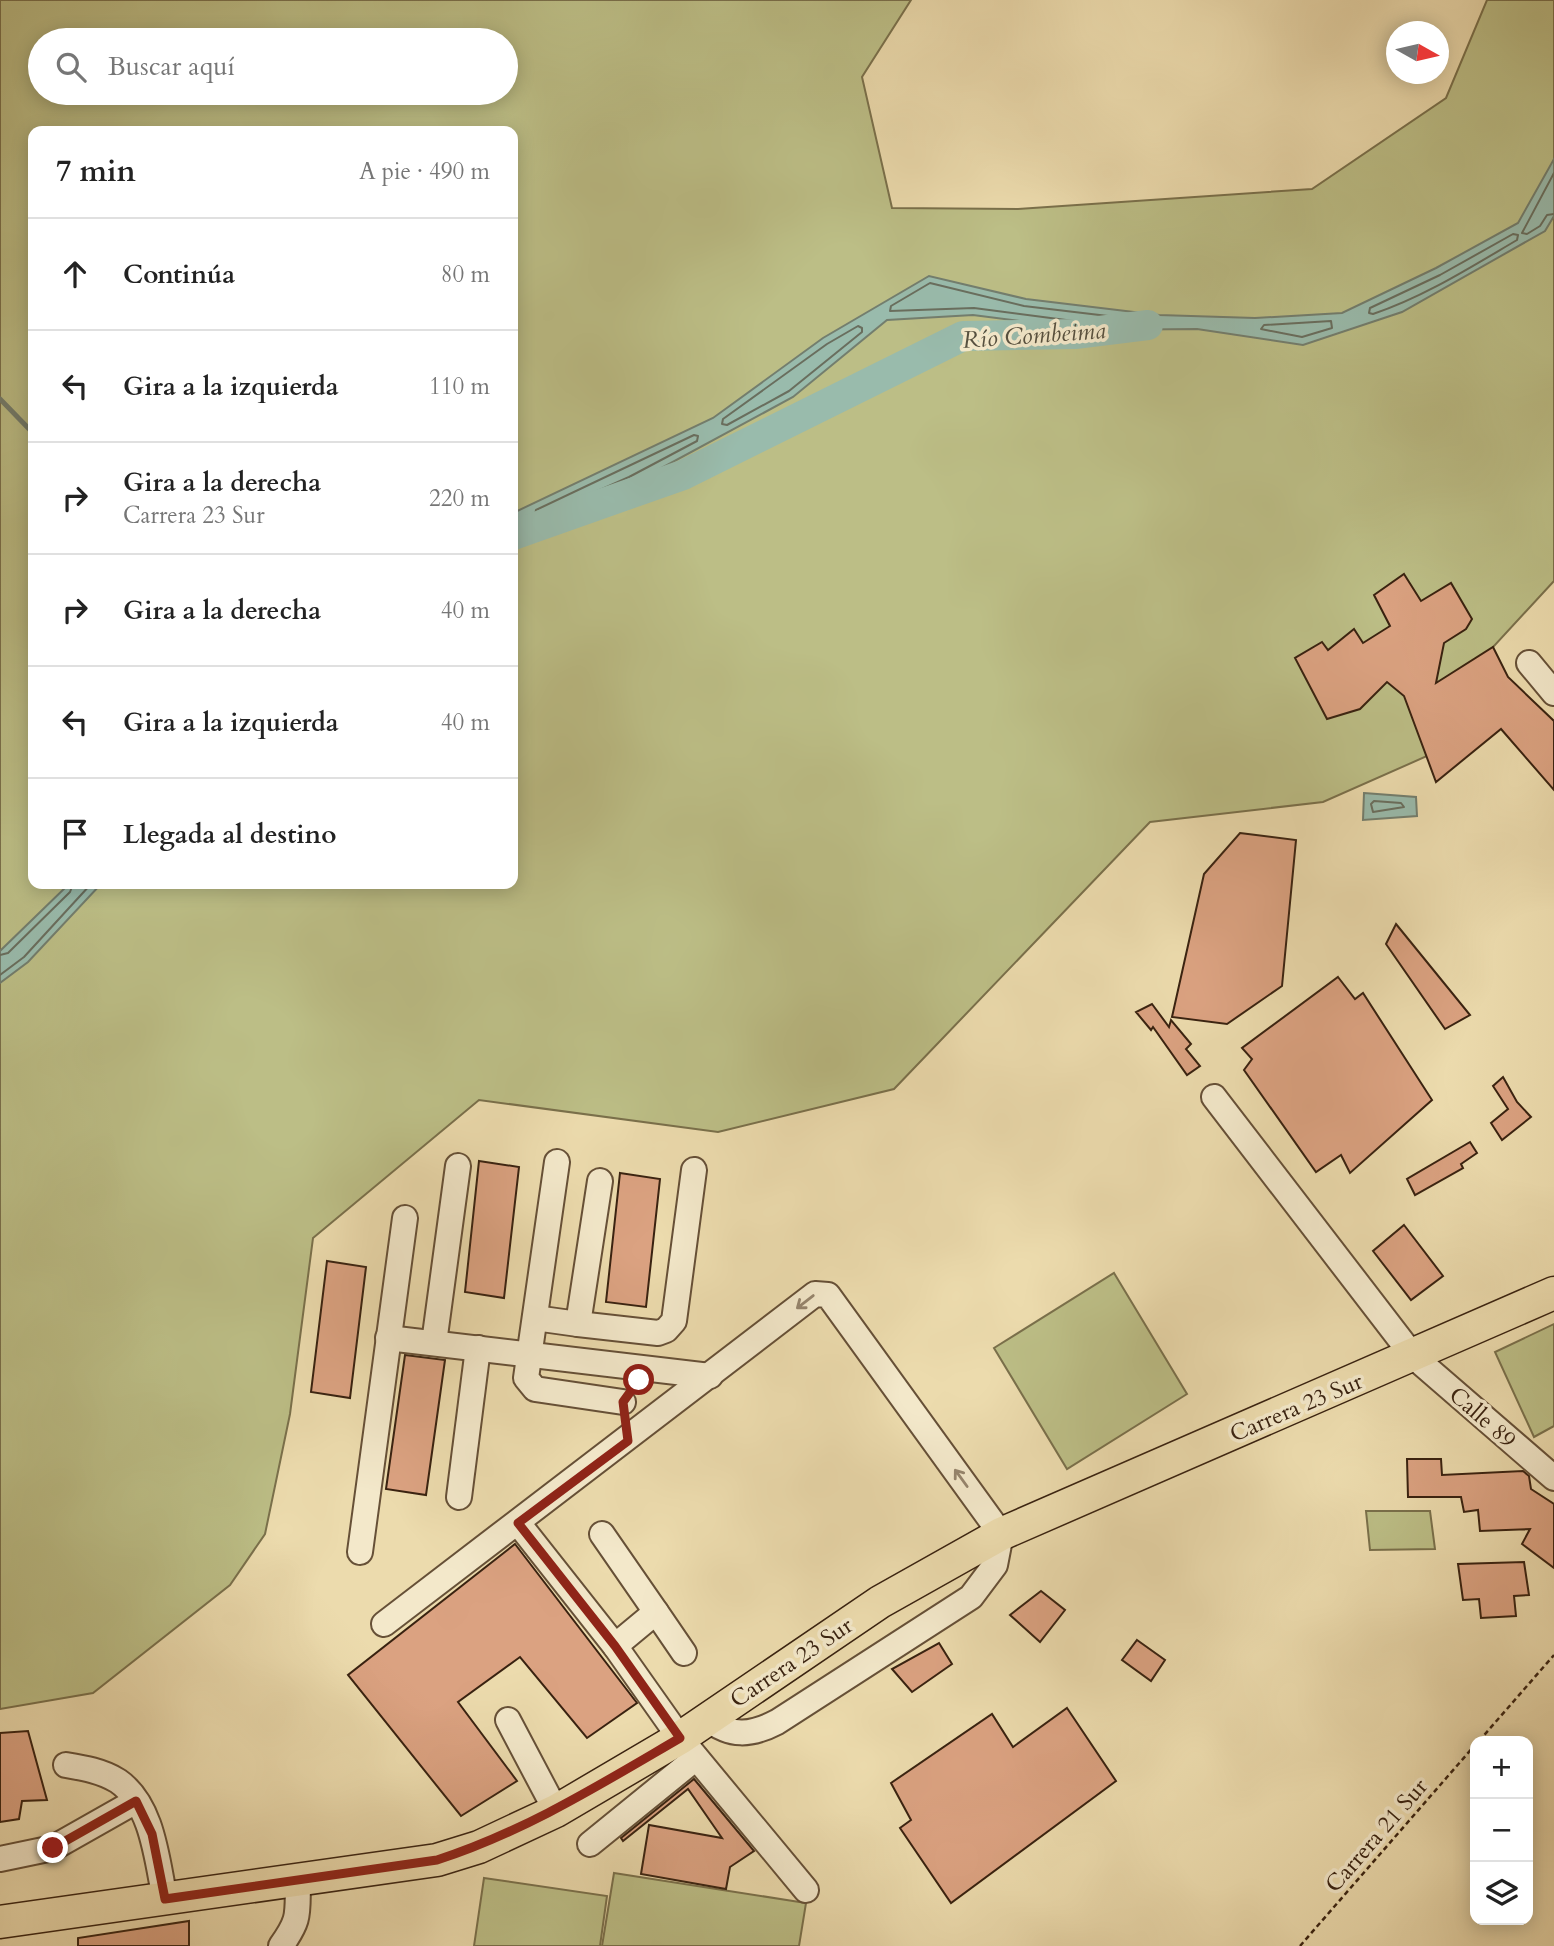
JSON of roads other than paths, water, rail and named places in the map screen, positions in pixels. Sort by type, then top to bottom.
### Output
[{"type":"main road","name":"Carrera 23 Sur","points":[[0,1922],[437,1860],[479,1847],[688,1748],[706,1718],[880,1602],[1001,1534],[1554,1293]]},
{"type":"street","points":[[1529,663],[1554,693]]},
{"type":"street","name":"Calle 89","points":[[1214,1097],[1413,1356],[1554,1478]]},
{"type":"street","points":[[557,1162],[526,1378],[536,1389],[623,1402]]},
{"type":"street","points":[[434,1343],[458,1166]]},
{"type":"street","points":[[535,1318],[658,1333],[666,1330],[674,1321],[694,1170]]},
{"type":"street","points":[[578,1324],[600,1181]]},
{"type":"street","points":[[360,1552],[405,1218]]},
{"type":"street","points":[[384,1624],[628,1441],[816,1294],[828,1296],[1001,1534],[995,1564],[971,1597],[762,1730],[738,1733],[723,1731],[706,1718]]},
{"type":"street","points":[[388,1338],[710,1376]]},
{"type":"street","points":[[459,1497],[478,1348]]},
{"type":"street","points":[[628,1441],[623,1402],[649,1369]]},
{"type":"street","points":[[518,1523],[615,1646],[688,1748],[806,1890]]},
{"type":"street","points":[[601,1534],[684,1653]]},
{"type":"street","points":[[615,1646],[656,1612]]},
{"type":"street","points":[[508,1720],[555,1811]]},
{"type":"street","points":[[590,1844],[688,1748]]},
{"type":"street","points":[[66,1765],[99,1772],[119,1782],[136,1801],[152,1834],[165,1899]]},
{"type":"street","points":[[0,1859],[53,1848],[136,1801]]},
{"type":"street","points":[[281,1946],[294,1932],[297,1921],[298,1881]]},
{"type":"water","points":[[1554,159],[1554,216],[1545,231],[1402,312],[1303,345],[1197,329],[1089,330],[973,315],[887,320],[793,397],[632,484],[518,534],[518,511],[713,418],[823,338],[929,276],[1026,299],[1159,315],[1255,318],[1342,313],[1436,268],[1518,223]]},
{"type":"water","points":[[1364,793],[1416,797],[1417,816],[1363,820]]},
{"type":"water","points":[[64,889],[96,889],[28,962],[0,983],[0,951]]},
{"type":"waterway","name":"Río Combeima","points":[[518,533],[683,475],[963,336],[1075,334],[1148,325]]},
{"type":"waterway","points":[[0,399],[28,428]]}]
